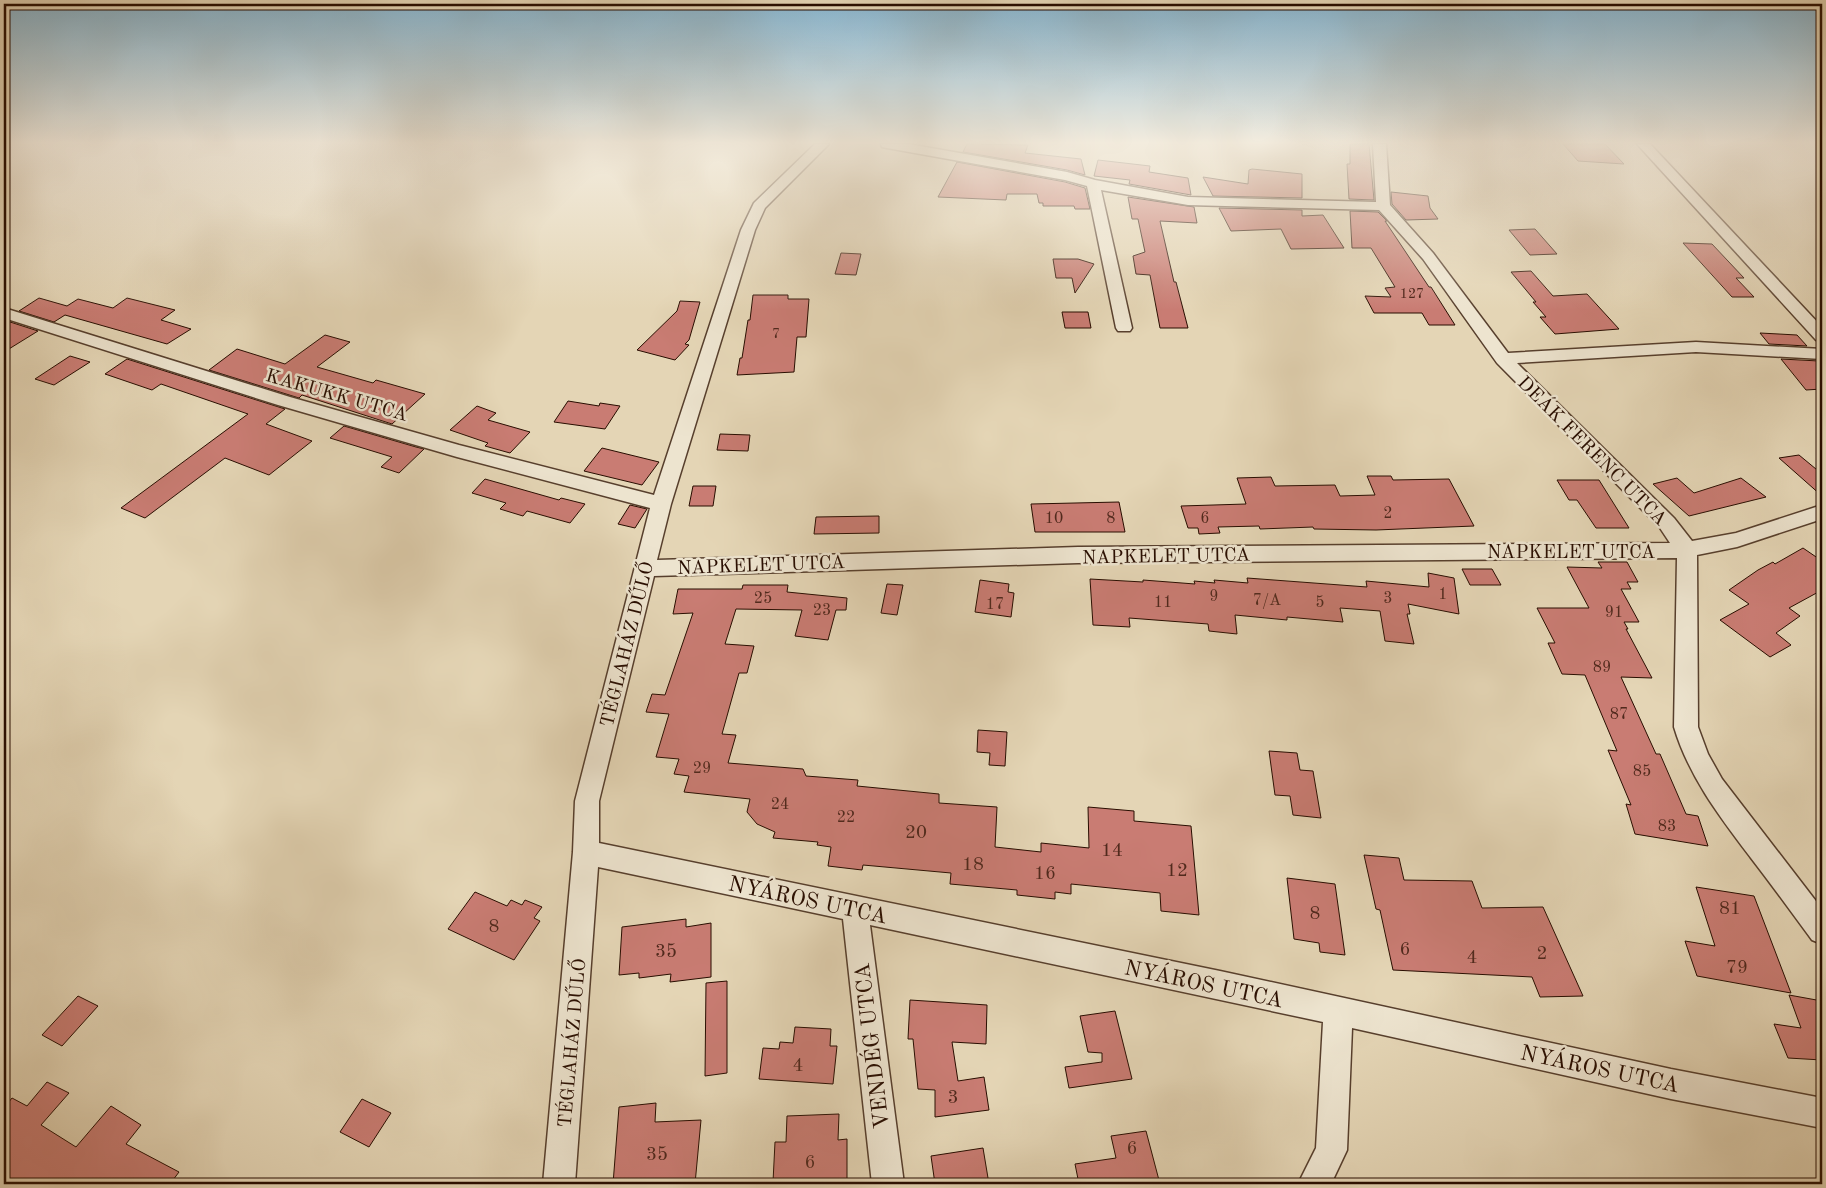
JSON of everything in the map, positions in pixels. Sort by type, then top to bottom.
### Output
[{"type":"street","name":"TÉGLAHÁZ DŰLŐ","points":[[559,1184],[586,852],[587,801],[661,504],[748,230],[759,206],[766,199]]},
{"type":"street","points":[[1096,199],[1124,328]]},
{"type":"street","points":[[1179,199],[1384,206],[1384,199]]},
{"type":"street","points":[[1695,199],[1822,336]]},
{"type":"street","name":"DEÁK FERENC UTCA","points":[[1384,206],[1428,256],[1503,359],[1666,523],[1687,550]]},
{"type":"street","name":"KAKUKK UTCA","points":[[4,313],[284,401],[456,451],[661,504]]},
{"type":"street","points":[[1503,359],[1696,347],[1822,354]]},
{"type":"street","name":"NAPKELET UTCA","points":[[645,568],[1078,555],[1687,550],[1737,540],[1822,512]]},
{"type":"street","points":[[1687,550],[1686,727],[1690,746],[1700,767],[1722,799],[1822,931]]},
{"type":"street","name":"NYÁROS UTCA","points":[[586,852],[1736,1098],[1822,1113]]},
{"type":"street","name":"VENDÉG UTCA","points":[[855,909],[888,1184]]},
{"type":"street","points":[[1314,1184],[1332,1150],[1338,1012]]},
{"type":"building","points":[[1038,199],[1088,199],[1090,209],[1075,209],[1074,206],[1043,206],[1043,203],[1039,203]]},
{"type":"building","points":[[1128,199],[1144,199],[1194,207],[1197,223],[1160,221],[1174,282],[1176,282],[1188,328],[1160,328],[1150,275],[1136,274],[1133,256],[1145,252],[1138,219],[1132,219]]},
{"type":"building","points":[[1392,199],[1429,199],[1430,208],[1438,219],[1406,220],[1392,204]]},
{"type":"building","points":[[1219,208],[1302,210],[1302,216],[1323,215],[1344,248],[1291,249],[1281,229],[1231,231]]},
{"type":"building","points":[[1350,211],[1378,212],[1387,221],[1385,221],[1455,325],[1429,325],[1422,313],[1374,313],[1365,296],[1391,297],[1385,288],[1395,287],[1371,248],[1352,248]]},
{"type":"building","points":[[1535,229],[1557,254],[1530,255],[1509,230]]},
{"type":"building","points":[[1683,243],[1712,244],[1744,278],[1736,278],[1754,297],[1732,297]]},
{"type":"building","points":[[841,253],[861,254],[856,275],[835,274]]},
{"type":"building","points":[[1053,259],[1078,259],[1094,264],[1075,293],[1072,278],[1056,278]]},
{"type":"building","points":[[1531,271],[1553,296],[1587,294],[1619,329],[1555,334],[1540,317],[1546,317],[1533,302],[1536,302],[1511,272]]},
{"type":"building","points":[[753,295],[788,295],[788,299],[809,299],[806,337],[797,337],[794,372],[737,375],[740,358],[742,358],[748,320],[750,320]]},
{"type":"building","points":[[39,298],[67,306],[78,299],[113,308],[127,298],[175,310],[161,320],[191,329],[167,344],[65,315],[54,322],[19,311]]},
{"type":"building","points":[[680,301],[700,302],[689,340],[685,344],[689,345],[675,360],[637,350],[677,311]]},
{"type":"building","points":[[1062,312],[1088,312],[1091,328],[1065,328]]},
{"type":"building","points":[[4,320],[38,331],[4,352]]},
{"type":"building","points":[[1760,333],[1797,335],[1807,346],[1769,344]]},
{"type":"building","points":[[325,335],[350,342],[317,367],[373,383],[376,380],[425,394],[392,424],[302,395],[299,398],[209,370],[237,349],[285,364]]},
{"type":"building","points":[[70,356],[90,362],[54,385],[35,379]]},
{"type":"building","points":[[127,359],[285,409],[266,424],[312,441],[269,475],[225,458],[145,518],[121,508],[248,414],[161,384],[152,390],[105,374]]},
{"type":"building","points":[[1781,359],[1819,361],[1822,365],[1822,389],[1806,390]]},
{"type":"building","points":[[568,401],[599,406],[600,403],[620,406],[605,429],[554,422]]},
{"type":"building","points":[[477,406],[496,413],[488,420],[530,432],[510,453],[485,446],[488,443],[450,430]]},
{"type":"building","points":[[344,426],[424,449],[399,473],[381,467],[392,457],[330,438]]},
{"type":"building","points":[[720,434],[750,435],[748,451],[717,450]]},
{"type":"building","points":[[602,448],[659,462],[642,485],[584,471]]},
{"type":"building","points":[[1799,455],[1822,474],[1822,496],[1779,458]]},
{"type":"building","points":[[1367,476],[1391,476],[1393,480],[1449,479],[1474,526],[1376,530],[1314,529],[1313,527],[1260,529],[1259,526],[1218,527],[1220,533],[1199,534],[1198,528],[1188,528],[1181,506],[1246,504],[1237,478],[1271,477],[1275,486],[1335,485],[1340,496],[1375,495]]},
{"type":"building","points":[[1677,478],[1694,493],[1741,478],[1766,497],[1689,516],[1653,484]]},
{"type":"building","points":[[485,479],[559,500],[561,498],[585,504],[570,523],[527,511],[523,516],[500,509],[506,503],[472,493]]},
{"type":"building","points":[[1557,480],[1599,480],[1629,528],[1596,528],[1577,500],[1569,500]]},
{"type":"building","points":[[693,486],[716,486],[713,506],[689,506]]},
{"type":"building","points":[[1119,502],[1125,532],[1035,532],[1031,504]]},
{"type":"building","points":[[630,505],[647,509],[635,528],[618,524]]},
{"type":"building","points":[[879,516],[879,533],[814,534],[816,517]]},
{"type":"building","points":[[1803,548],[1822,561],[1822,590],[1789,608],[1800,616],[1776,633],[1791,645],[1770,657],[1720,620],[1749,604],[1729,590],[1758,570],[1773,562],[1775,564]]},
{"type":"building","points":[[1598,562],[1627,562],[1638,582],[1627,582],[1631,589],[1621,589],[1639,622],[1624,622],[1652,678],[1621,677],[1656,754],[1660,754],[1686,814],[1698,816],[1708,846],[1635,834],[1626,804],[1631,805],[1608,750],[1617,751],[1585,675],[1562,674],[1548,643],[1555,643],[1537,608],[1589,608],[1567,567],[1602,568]]},
{"type":"building","points":[[1462,569],[1492,569],[1501,585],[1470,585]]},
{"type":"building","points":[[1428,573],[1454,578],[1459,614],[1408,604],[1410,614],[1407,614],[1414,644],[1385,641],[1380,611],[1340,608],[1343,622],[1287,617],[1287,620],[1235,615],[1237,634],[1209,631],[1208,624],[1129,618],[1130,627],[1093,625],[1090,579],[1143,582],[1143,580],[1195,584],[1194,581],[1215,583],[1214,580],[1248,583],[1247,578],[1367,587],[1366,581],[1429,587]]},
{"type":"building","points":[[980,580],[1009,584],[1008,592],[1014,593],[1011,617],[975,612]]},
{"type":"building","points":[[887,584],[903,585],[897,615],[881,613]]},
{"type":"building","points":[[743,585],[788,585],[787,592],[847,598],[846,610],[836,610],[828,640],[795,636],[802,610],[736,609],[725,644],[754,646],[747,673],[739,673],[722,734],[736,735],[728,763],[803,769],[806,776],[858,780],[857,786],[939,794],[939,803],[997,807],[995,847],[1041,852],[1041,843],[1089,848],[1088,807],[1134,811],[1134,821],[1191,826],[1199,915],[1161,911],[1160,893],[1071,884],[1071,894],[1055,892],[1055,899],[1017,895],[1017,890],[950,884],[951,873],[863,865],[862,870],[828,866],[831,847],[817,845],[818,842],[773,838],[775,832],[757,824],[747,812],[750,799],[684,792],[689,776],[674,774],[679,759],[656,757],[669,714],[646,712],[652,694],[665,695],[693,613],[673,614],[678,589],[742,589]]},
{"type":"building","points":[[978,730],[1007,732],[1005,766],[989,765],[990,753],[977,752]]},
{"type":"building","points":[[1269,751],[1297,753],[1300,770],[1313,771],[1321,818],[1293,815],[1290,796],[1275,795]]},
{"type":"building","points":[[1364,855],[1399,858],[1404,880],[1472,881],[1482,908],[1543,907],[1583,996],[1540,997],[1532,977],[1393,970],[1380,910],[1376,909]]},
{"type":"building","points":[[1287,878],[1335,884],[1345,955],[1320,952],[1319,943],[1294,939]]},
{"type":"building","points":[[1696,887],[1754,896],[1791,993],[1697,976],[1685,941],[1715,946]]},
{"type":"building","points":[[475,892],[507,906],[511,900],[522,905],[525,900],[542,907],[534,918],[540,921],[514,960],[448,929]]},
{"type":"building","points":[[686,919],[686,927],[711,923],[711,977],[670,982],[671,974],[639,978],[639,973],[619,975],[622,927]]},
{"type":"building","points":[[727,981],[727,1073],[705,1076],[706,983]]},
{"type":"building","points":[[1789,995],[1822,1001],[1822,1060],[1788,1058],[1774,1024],[1801,1028]]},
{"type":"building","points":[[78,996],[98,1006],[62,1046],[42,1035]]},
{"type":"building","points":[[910,1000],[987,1005],[986,1044],[952,1042],[958,1081],[984,1077],[989,1110],[935,1117],[935,1090],[918,1089],[913,1039],[908,1039]]},
{"type":"building","points":[[1115,1011],[1132,1079],[1069,1088],[1065,1067],[1102,1062],[1102,1053],[1088,1052],[1080,1016]]},
{"type":"building","points":[[795,1027],[831,1029],[830,1046],[837,1046],[833,1084],[759,1079],[763,1048],[779,1049],[780,1042],[793,1043]]},
{"type":"building","points":[[47,1082],[69,1093],[41,1125],[76,1147],[111,1106],[141,1125],[126,1144],[179,1172],[170,1184],[4,1184],[4,1108],[12,1098],[27,1106]]},
{"type":"building","points":[[362,1099],[391,1113],[369,1147],[340,1132]]},
{"type":"building","points":[[656,1103],[655,1122],[701,1120],[695,1184],[613,1184],[619,1107]]},
{"type":"building","points":[[839,1114],[838,1140],[847,1139],[847,1179],[773,1182],[775,1142],[786,1142],[787,1116]]},
{"type":"building","points":[[1146,1131],[1160,1184],[1079,1184],[1075,1164],[1116,1158],[1111,1136]]},
{"type":"building","points":[[983,1148],[989,1184],[935,1184],[931,1156]]}]
